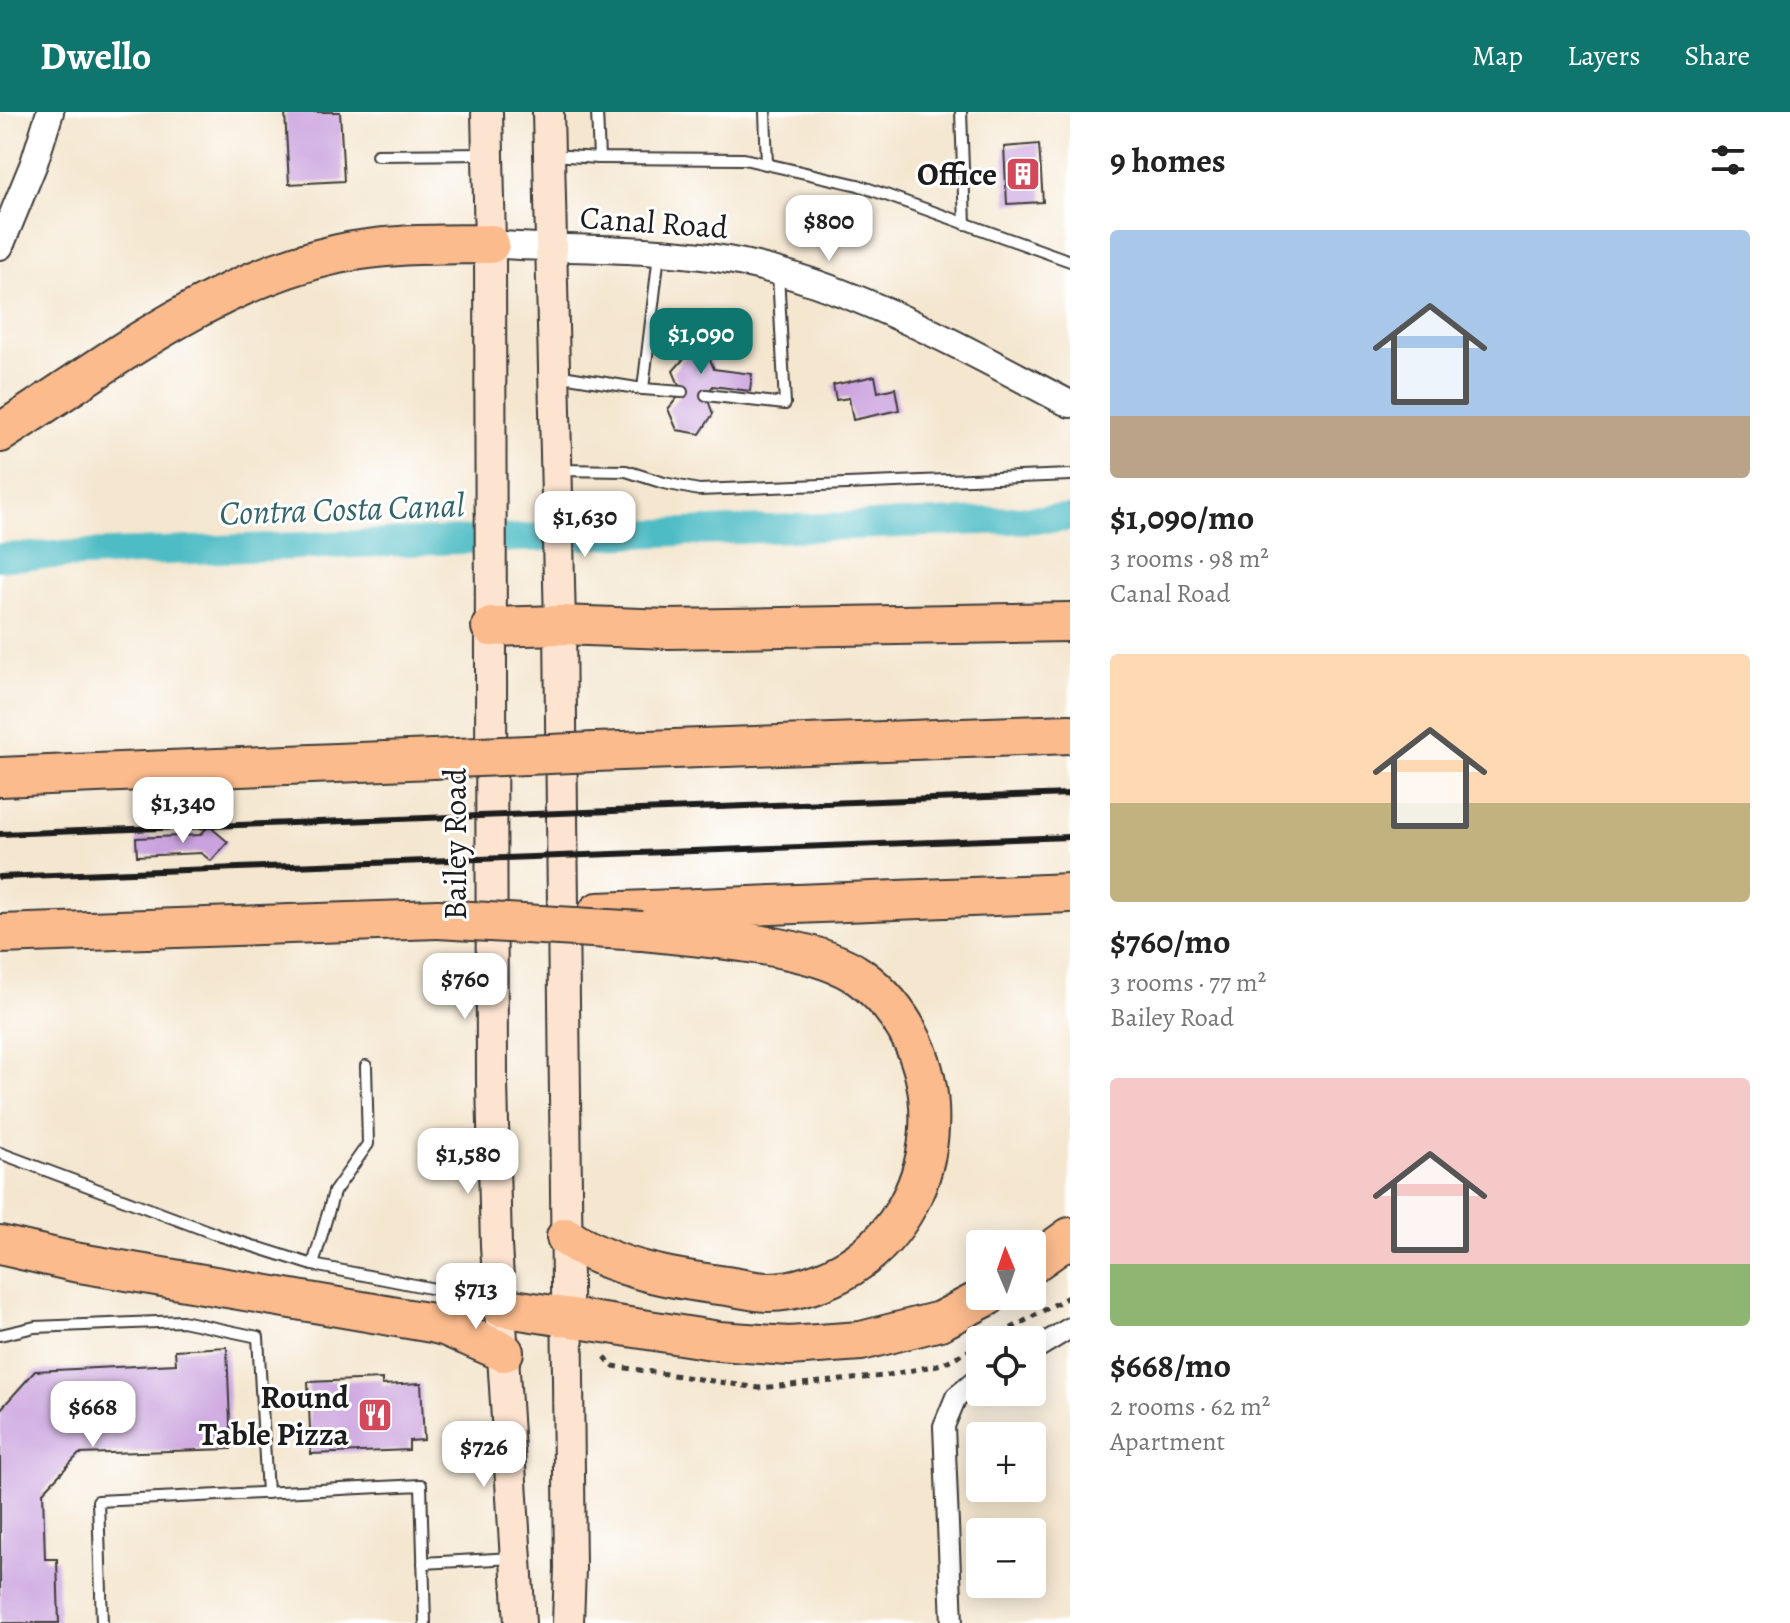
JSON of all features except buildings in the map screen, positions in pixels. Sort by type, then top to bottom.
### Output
[{"type":"highway","points":[[0,433],[165,327],[226,294],[289,267],[339,254],[388,247],[490,244]]},
{"type":"highway","points":[[491,627],[560,625],[668,629],[1070,622]]},
{"type":"highway","points":[[0,777],[1070,734]]},
{"type":"highway","points":[[0,934],[1070,893]]},
{"type":"highway","points":[[438,919],[642,931],[819,957],[859,976],[890,1004],[911,1034],[923,1067],[931,1104],[929,1143],[921,1178],[906,1208],[883,1238],[850,1267],[810,1285],[769,1292],[658,1274],[596,1256],[566,1237]]},
{"type":"highway","points":[[1046,1254],[1070,1237]]},
{"type":"highway","points":[[0,1245],[74,1262],[432,1323],[504,1352]]},
{"type":"highway","points":[[501,1307],[719,1341],[789,1346],[861,1341],[940,1321],[966,1307]]},
{"type":"main road","name":"Bailey Road","points":[[487,112],[492,1097],[496,1246],[520,1623]]},
{"type":"main road","points":[[548,112],[560,625],[568,1623]]},
{"type":"street","points":[[0,246],[34,163],[50,112]]},
{"type":"street","name":"Canal Road","points":[[490,244],[659,252],[717,258],[778,272],[907,321],[1070,404]]},
{"type":"street","points":[[1046,1343],[1070,1328]]},
{"type":"street","points":[[952,1623],[944,1426],[956,1397],[966,1389]]},
{"type":"lane","points":[[597,112],[599,158]]},
{"type":"lane","points":[[765,112],[767,164]]},
{"type":"lane","points":[[961,112],[965,224]]},
{"type":"lane","points":[[377,155],[488,154]]},
{"type":"lane","points":[[549,155],[744,159],[858,185],[1070,261]]},
{"type":"lane","points":[[643,389],[659,252]]},
{"type":"lane","points":[[706,395],[785,404],[778,272]]},
{"type":"lane","points":[[554,375],[682,392]]},
{"type":"lane","points":[[556,482],[626,471],[699,490],[1070,475]]},
{"type":"lane","points":[[313,1265],[334,1192],[368,1144],[366,1066]]},
{"type":"lane","points":[[0,1153],[221,1236],[313,1265],[445,1291],[501,1307]]},
{"type":"lane","points":[[2,1338],[35,1327],[182,1321],[258,1337],[267,1493]]},
{"type":"lane","points":[[102,1623],[98,1501],[421,1485],[425,1623]]},
{"type":"lane","points":[[423,1563],[515,1558]]},
{"type":"path","points":[[1015,1326],[1070,1296]]},
{"type":"waterway","name":"Contra Costa Canal","points":[[0,557],[1070,518]]},
{"type":"railway","points":[[0,834],[1070,794]]},
{"type":"railway","points":[[0,877],[1070,837]]},
{"type":"place","name":"Office","points":[[1023,174]]},
{"type":"place","name":"Round Table Pizza","points":[[375,1415]]}]
